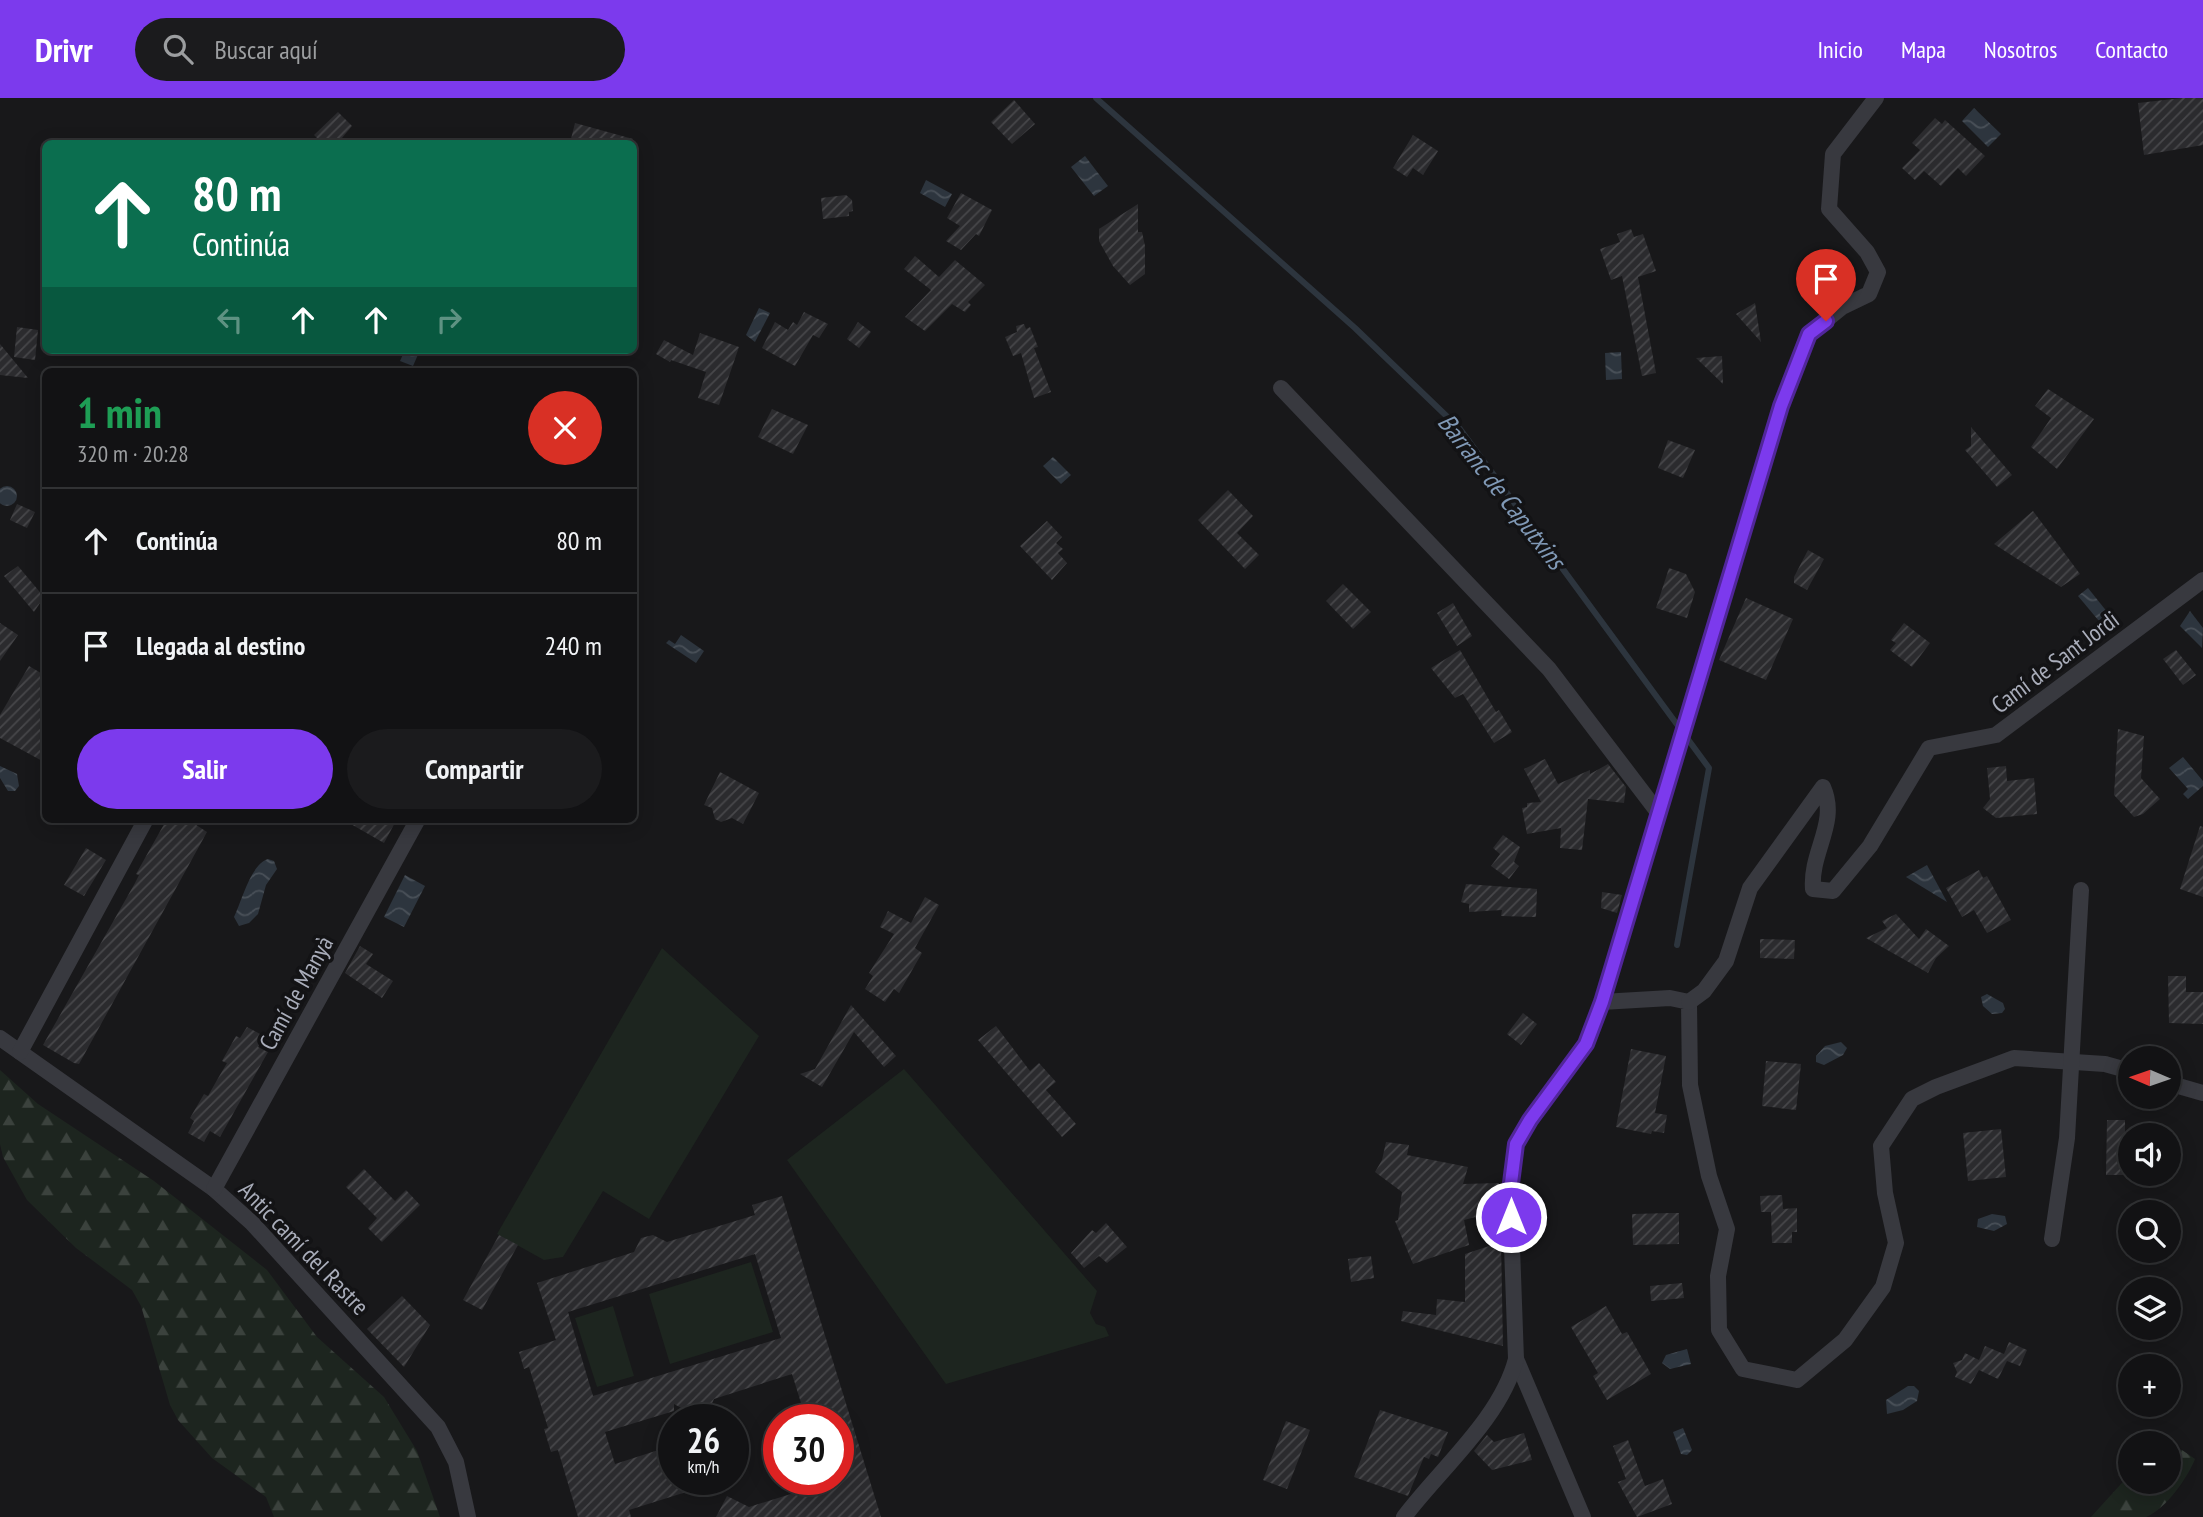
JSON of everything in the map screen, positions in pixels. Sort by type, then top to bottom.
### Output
[{"type":"street","points":[[1404,1517],[1433,1479],[1485,1422],[1511,1378],[1516,1359],[1510,1191],[1516,1144],[1530,1120],[1586,1044],[1602,1002],[1657,811],[1781,406],[1809,334],[1842,307],[1869,294],[1878,272],[1867,252],[1829,209],[1833,154],[1876,98]]},
{"type":"street","points":[[1281,388],[1549,669],[1657,811]]},
{"type":"street","name":"Camí de Sant Jordi","points":[[1689,1002],[1704,990],[1726,961],[1750,888],[1823,787],[1830,804],[1824,836],[1812,869],[1813,889],[1833,891],[1870,846],[1930,748],[1996,735],[2203,580]]},
{"type":"street","points":[[20,1052],[144,823]]},
{"type":"street","name":"Camí de Manyà","points":[[214,1189],[416,823]]},
{"type":"street","points":[[2052,1239],[2067,1138],[2081,890]]},
{"type":"street","points":[[1602,1002],[1670,998],[1689,1002],[1690,1085],[1709,1176],[1727,1229],[1718,1276],[1719,1330],[1742,1369],[1797,1380],[1845,1340],[1883,1287],[1896,1243],[1885,1193],[1881,1146],[1912,1100],[1936,1087],[2014,1058],[2105,1064],[2118,1068]]},
{"type":"street","name":"Antic camí del Rastre","points":[[0,1038],[214,1189],[252,1223],[438,1427],[456,1462],[472,1514]]},
{"type":"street","points":[[2181,1087],[2203,1093]]},
{"type":"street","points":[[1516,1359],[1583,1517]]},
{"type":"green space","points":[[662,948],[759,1036],[649,1219],[603,1191],[563,1257],[544,1260],[497,1234]]},
{"type":"green space","points":[[904,1069],[1097,1291],[1090,1313],[1096,1324],[1105,1327],[1109,1336],[946,1384],[787,1160]]},
{"type":"green space","points":[[0,1070],[38,1104],[154,1181],[267,1270],[317,1337],[384,1397],[417,1451],[440,1517],[274,1517],[266,1497],[212,1458],[178,1420],[170,1405],[141,1306],[132,1290],[76,1248],[27,1200],[3,1157],[0,1144]]},
{"type":"green space","points":[[751,1262],[773,1332],[670,1364],[649,1294]]},
{"type":"green space","points":[[613,1306],[634,1376],[597,1387],[575,1318]]},
{"type":"green space","points":[[2181,1450],[2195,1459],[2181,1484]]},
{"type":"green space","points":[[2118,1487],[2118,1494],[2173,1494],[2154,1513],[2146,1517],[2091,1517]]},
{"type":"water","points":[[1974,108],[2001,134],[1988,147],[1962,121]]},
{"type":"water","points":[[1085,156],[1108,186],[1094,196],[1071,167]]},
{"type":"water","points":[[926,180],[952,194],[945,207],[920,193]]},
{"type":"water","points":[[759,308],[770,313],[755,342],[746,335]]},
{"type":"water","points":[[1621,352],[1622,379],[1606,380],[1605,353]]},
{"type":"water","points":[[403,354],[418,354],[413,366],[400,361]]},
{"type":"water","points":[[1053,457],[1071,475],[1061,484],[1043,466]]},
{"type":"water","points":[[3,487],[11,487],[16,492],[16,500],[11,505],[3,505],[-1,502],[-1,490]]},
{"type":"water","points":[[2088,588],[2108,613],[2099,621],[2078,596]]},
{"type":"water","points":[[2190,611],[2203,628],[2202,648],[2180,626]]},
{"type":"water","points":[[681,635],[704,651],[696,663],[666,643],[669,640],[675,644]]},
{"type":"water","points":[[2183,757],[2203,781],[2203,786],[2188,799],[2183,794],[2188,789],[2169,768]]},
{"type":"water","points":[[0,766],[17,774],[19,786],[15,791],[8,791],[0,778]]},
{"type":"water","points":[[268,859],[274,861],[277,869],[266,885],[258,914],[249,923],[239,926],[234,917],[248,884],[257,868]]},
{"type":"water","points":[[1927,865],[1947,902],[1906,877]]},
{"type":"water","points":[[405,875],[425,886],[404,927],[384,917]]},
{"type":"water","points":[[1987,994],[2003,1003],[2005,1009],[2002,1013],[1992,1014],[1983,1006],[1981,997]]},
{"type":"water","points":[[1841,1042],[1847,1048],[1843,1055],[1824,1065],[1816,1062],[1816,1056],[1825,1046]]},
{"type":"water","points":[[1992,1214],[2005,1216],[2007,1224],[1994,1231],[1977,1227],[1978,1219]]},
{"type":"water","points":[[1687,1349],[1691,1364],[1670,1369],[1662,1363],[1666,1355]]},
{"type":"water","points":[[1908,1386],[1914,1386],[1919,1391],[1917,1401],[1903,1410],[1887,1414],[1886,1400]]},
{"type":"water","points":[[1683,1428],[1692,1450],[1687,1455],[1681,1454],[1673,1432]]},
{"type":"building","points":[[2203,98],[2203,145],[2144,155],[2138,103]]},
{"type":"building","points":[[1014,100],[1035,124],[1012,144],[991,122]]},
{"type":"building","points":[[338,112],[352,126],[340,140],[319,140],[314,135]]},
{"type":"building","points":[[1935,118],[1942,124],[1945,120],[1985,156],[1966,176],[1958,168],[1941,186],[1924,171],[1915,180],[1902,168],[1920,150],[1912,143]]},
{"type":"building","points":[[575,123],[633,139],[575,140],[571,139]]},
{"type":"building","points":[[1413,135],[1438,151],[1423,175],[1413,168],[1407,177],[1393,168]]},
{"type":"building","points":[[961,193],[992,210],[979,236],[976,234],[961,250],[946,241],[960,226],[947,218]]},
{"type":"building","points":[[846,195],[852,200],[853,211],[849,212],[849,216],[823,219],[821,198]]},
{"type":"building","points":[[1138,204],[1138,232],[1142,232],[1145,246],[1145,274],[1130,285],[1113,266],[1099,241],[1099,229]]},
{"type":"building","points":[[1631,229],[1634,237],[1643,234],[1656,271],[1638,277],[1656,373],[1642,376],[1622,276],[1611,280],[1600,249],[1620,242],[1617,234]]},
{"type":"building","points":[[915,256],[939,277],[955,260],[985,285],[968,302],[971,305],[965,312],[952,304],[925,331],[905,317],[931,290],[904,269]]},
{"type":"building","points":[[1755,303],[1761,342],[1736,314]]},
{"type":"building","points":[[804,312],[828,324],[819,338],[813,335],[795,366],[762,348],[775,322],[788,330],[793,322],[797,325]]},
{"type":"building","points":[[858,322],[871,332],[859,348],[847,339]]},
{"type":"building","points":[[1024,324],[1026,329],[1030,327],[1038,347],[1034,348],[1051,392],[1034,398],[1021,353],[1013,356],[1005,337],[1017,332],[1016,326]]},
{"type":"building","points":[[17,327],[38,330],[35,360],[14,357]]},
{"type":"building","points":[[700,333],[739,347],[719,405],[698,398],[706,372],[671,360],[670,362],[656,354],[664,340],[693,355]]},
{"type":"building","points":[[0,344],[28,378],[0,375]]},
{"type":"building","points":[[1722,356],[1723,384],[1696,358]]},
{"type":"building","points":[[2048,389],[2094,419],[2057,469],[2031,447],[2051,418],[2035,406]]},
{"type":"building","points":[[772,409],[808,425],[793,454],[758,437]]},
{"type":"building","points":[[1971,427],[2012,475],[1997,487],[1965,450],[1971,446]]},
{"type":"building","points":[[1668,440],[1695,450],[1683,478],[1658,468]]},
{"type":"building","points":[[1228,490],[1253,516],[1237,533],[1259,555],[1245,569],[1198,520]]},
{"type":"building","points":[[17,504],[35,512],[27,528],[10,520]]},
{"type":"building","points":[[2033,511],[2080,574],[2061,587],[1994,544]]},
{"type":"building","points":[[1047,521],[1062,537],[1056,543],[1063,549],[1058,553],[1067,563],[1052,580],[1020,546]]},
{"type":"building","points":[[1808,550],[1824,559],[1807,590],[1794,583],[1794,577]]},
{"type":"building","points":[[18,566],[42,595],[42,600],[34,612],[4,576]]},
{"type":"building","points":[[1669,568],[1686,574],[1695,592],[1687,618],[1656,608]]},
{"type":"building","points":[[1343,584],[1371,612],[1353,629],[1326,601]]},
{"type":"building","points":[[1746,598],[1793,619],[1766,680],[1719,660]]},
{"type":"building","points":[[1453,603],[1472,636],[1457,646],[1437,613]]},
{"type":"building","points":[[0,623],[18,635],[0,661]]},
{"type":"building","points":[[1904,623],[1930,643],[1912,667],[1890,650],[1896,643],[1891,640]]},
{"type":"building","points":[[1460,650],[1496,712],[1499,710],[1512,732],[1494,743],[1463,694],[1455,698],[1431,668]]},
{"type":"building","points":[[2176,650],[2196,675],[2183,685],[2163,659]]},
{"type":"building","points":[[29,666],[42,674],[42,761],[0,738],[0,715]]},
{"type":"building","points":[[2118,729],[2144,736],[2141,778],[2160,799],[2143,814],[2134,817],[2114,795]]},
{"type":"building","points":[[1545,759],[1558,784],[1590,770],[1590,774],[1608,764],[1626,787],[1624,803],[1588,799],[1582,850],[1560,848],[1561,828],[1527,834],[1522,808],[1527,807],[1527,803],[1541,802],[1524,769]]},
{"type":"building","points":[[2006,766],[2007,781],[2034,778],[2037,814],[1996,818],[1983,808],[1990,799],[1987,768]]},
{"type":"building","points":[[720,772],[759,793],[743,824],[732,818],[721,822],[715,819],[712,808],[704,805]]},
{"type":"building","points":[[165,823],[193,823],[207,832],[79,1064],[74,1063],[43,1045],[135,883],[139,875],[136,874]]},
{"type":"building","points":[[349,823],[395,823],[384,843]]},
{"type":"building","points":[[2200,826],[2203,827],[2203,897],[2180,889]]},
{"type":"building","points":[[1503,835],[1520,847],[1514,862],[1519,866],[1509,879],[1491,866],[1500,854],[1493,848]]},
{"type":"building","points":[[86,848],[106,860],[84,896],[64,885]]},
{"type":"building","points":[[1979,870],[1983,878],[1987,876],[2011,920],[1987,933],[1974,910],[1962,917],[1946,888]]},
{"type":"building","points":[[1466,884],[1537,889],[1536,917],[1501,916],[1502,910],[1469,912],[1469,904],[1461,902]]},
{"type":"building","points":[[1602,892],[1622,895],[1617,913],[1601,908]]},
{"type":"building","points":[[925,897],[939,905],[915,948],[922,953],[899,993],[894,989],[885,1002],[865,989],[873,976],[869,973],[894,934],[880,927],[888,911],[911,923]]},
{"type":"building","points":[[1896,914],[1919,939],[1926,929],[1949,946],[1936,958],[1928,973],[1866,938],[1887,928],[1882,921]]},
{"type":"building","points":[[1760,939],[1795,940],[1794,959],[1760,958]]},
{"type":"building","points":[[360,946],[373,954],[366,964],[393,981],[382,998],[345,973]]},
{"type":"building","points":[[2168,976],[2186,976],[2186,992],[2203,992],[2203,1024],[2169,1023]]},
{"type":"building","points":[[851,1005],[896,1056],[884,1067],[854,1032],[822,1087],[800,1074],[815,1069]]},
{"type":"building","points":[[1523,1013],[1537,1024],[1521,1045],[1507,1034]]},
{"type":"building","points":[[996,1026],[1030,1071],[1039,1063],[1056,1082],[1046,1090],[1076,1124],[1062,1137],[978,1040]]},
{"type":"building","points":[[247,1027],[264,1036],[258,1047],[268,1052],[220,1137],[210,1131],[204,1142],[188,1133],[194,1121],[190,1118],[204,1094],[208,1096],[227,1063],[222,1061],[236,1036],[240,1038]]},
{"type":"building","points":[[1631,1049],[1666,1056],[1655,1113],[1667,1115],[1664,1133],[1652,1131],[1651,1134],[1616,1127]]},
{"type":"building","points":[[1766,1061],[1801,1064],[1796,1110],[1762,1106]]},
{"type":"building","points":[[2107,1120],[2125,1120],[2125,1123],[2118,1123],[2118,1175],[2106,1175]]},
{"type":"building","points":[[2001,1129],[2006,1177],[1968,1181],[1963,1133]]},
{"type":"building","points":[[1386,1142],[1409,1145],[1407,1155],[1468,1167],[1463,1184],[1499,1183],[1499,1211],[1464,1220],[1469,1245],[1413,1264],[1395,1221],[1398,1220],[1402,1192],[1375,1172],[1382,1160]]},
{"type":"building","points":[[364,1169],[395,1201],[406,1190],[420,1205],[382,1242],[368,1228],[377,1218],[346,1187]]},
{"type":"building","points":[[1782,1195],[1783,1209],[1797,1208],[1797,1232],[1792,1232],[1792,1243],[1772,1243],[1771,1212],[1761,1212],[1760,1196]]},
{"type":"building","points":[[782,1196],[846,1404],[801,1404],[792,1374],[714,1399],[712,1404],[658,1404],[658,1416],[605,1432],[615,1464],[658,1450],[658,1495],[677,1495],[629,1510],[631,1517],[578,1517],[558,1450],[551,1452],[544,1429],[548,1428],[529,1367],[524,1369],[519,1352],[556,1340],[537,1283],[634,1252],[641,1238],[653,1235],[667,1242],[755,1215],[752,1205]],"holes":[[[755,1254],[781,1338],[593,1396],[568,1312]]]},
{"type":"building","points":[[1679,1213],[1679,1244],[1633,1245],[1632,1214]]},
{"type":"building","points":[[1106,1223],[1127,1247],[1107,1263],[1099,1256],[1084,1268],[1071,1253],[1092,1230],[1096,1233]]},
{"type":"building","points":[[499,1235],[518,1245],[482,1310],[463,1300]]},
{"type":"building","points":[[1501,1242],[1503,1346],[1401,1321],[1403,1311],[1436,1315],[1437,1299],[1465,1302],[1465,1254]]},
{"type":"building","points":[[1371,1256],[1374,1278],[1351,1282],[1348,1259]]},
{"type":"building","points":[[1682,1283],[1684,1298],[1651,1301],[1650,1286]]},
{"type":"building","points":[[402,1296],[430,1325],[404,1367],[367,1329]]},
{"type":"building","points":[[1606,1306],[1622,1334],[1627,1332],[1651,1374],[1607,1400],[1593,1376],[1598,1373],[1571,1327]]},
{"type":"building","points":[[2009,1342],[2027,1350],[2020,1366],[2007,1361],[1998,1379],[1979,1370],[1971,1384],[1955,1377],[1957,1372],[1953,1363],[1962,1360],[1965,1353],[1979,1360],[1985,1346],[2004,1354]]},
{"type":"building","points":[[1380,1410],[1448,1432],[1438,1457],[1431,1454],[1429,1459],[1424,1457],[1408,1496],[1354,1477]]},
{"type":"building","points":[[1286,1421],[1310,1430],[1287,1489],[1263,1480]]},
{"type":"building","points":[[854,1429],[881,1517],[716,1517],[727,1496],[749,1507],[788,1495],[854,1495]]},
{"type":"building","points":[[1524,1433],[1532,1460],[1492,1470],[1474,1451],[1487,1435],[1494,1442]]},
{"type":"building","points":[[1628,1440],[1645,1486],[1663,1479],[1672,1504],[1637,1517],[1618,1482],[1626,1479],[1613,1446]]},
{"type":"waterway","name":"Barranc de Caputxins","points":[[1096,98],[1355,328],[1460,429],[1709,768],[1677,945]]},
{"type":"route","points":[[1511,1217],[1510,1191],[1516,1144],[1530,1120],[1586,1044],[1602,1002],[1635,884],[1781,406],[1809,334],[1826,321]]}]
